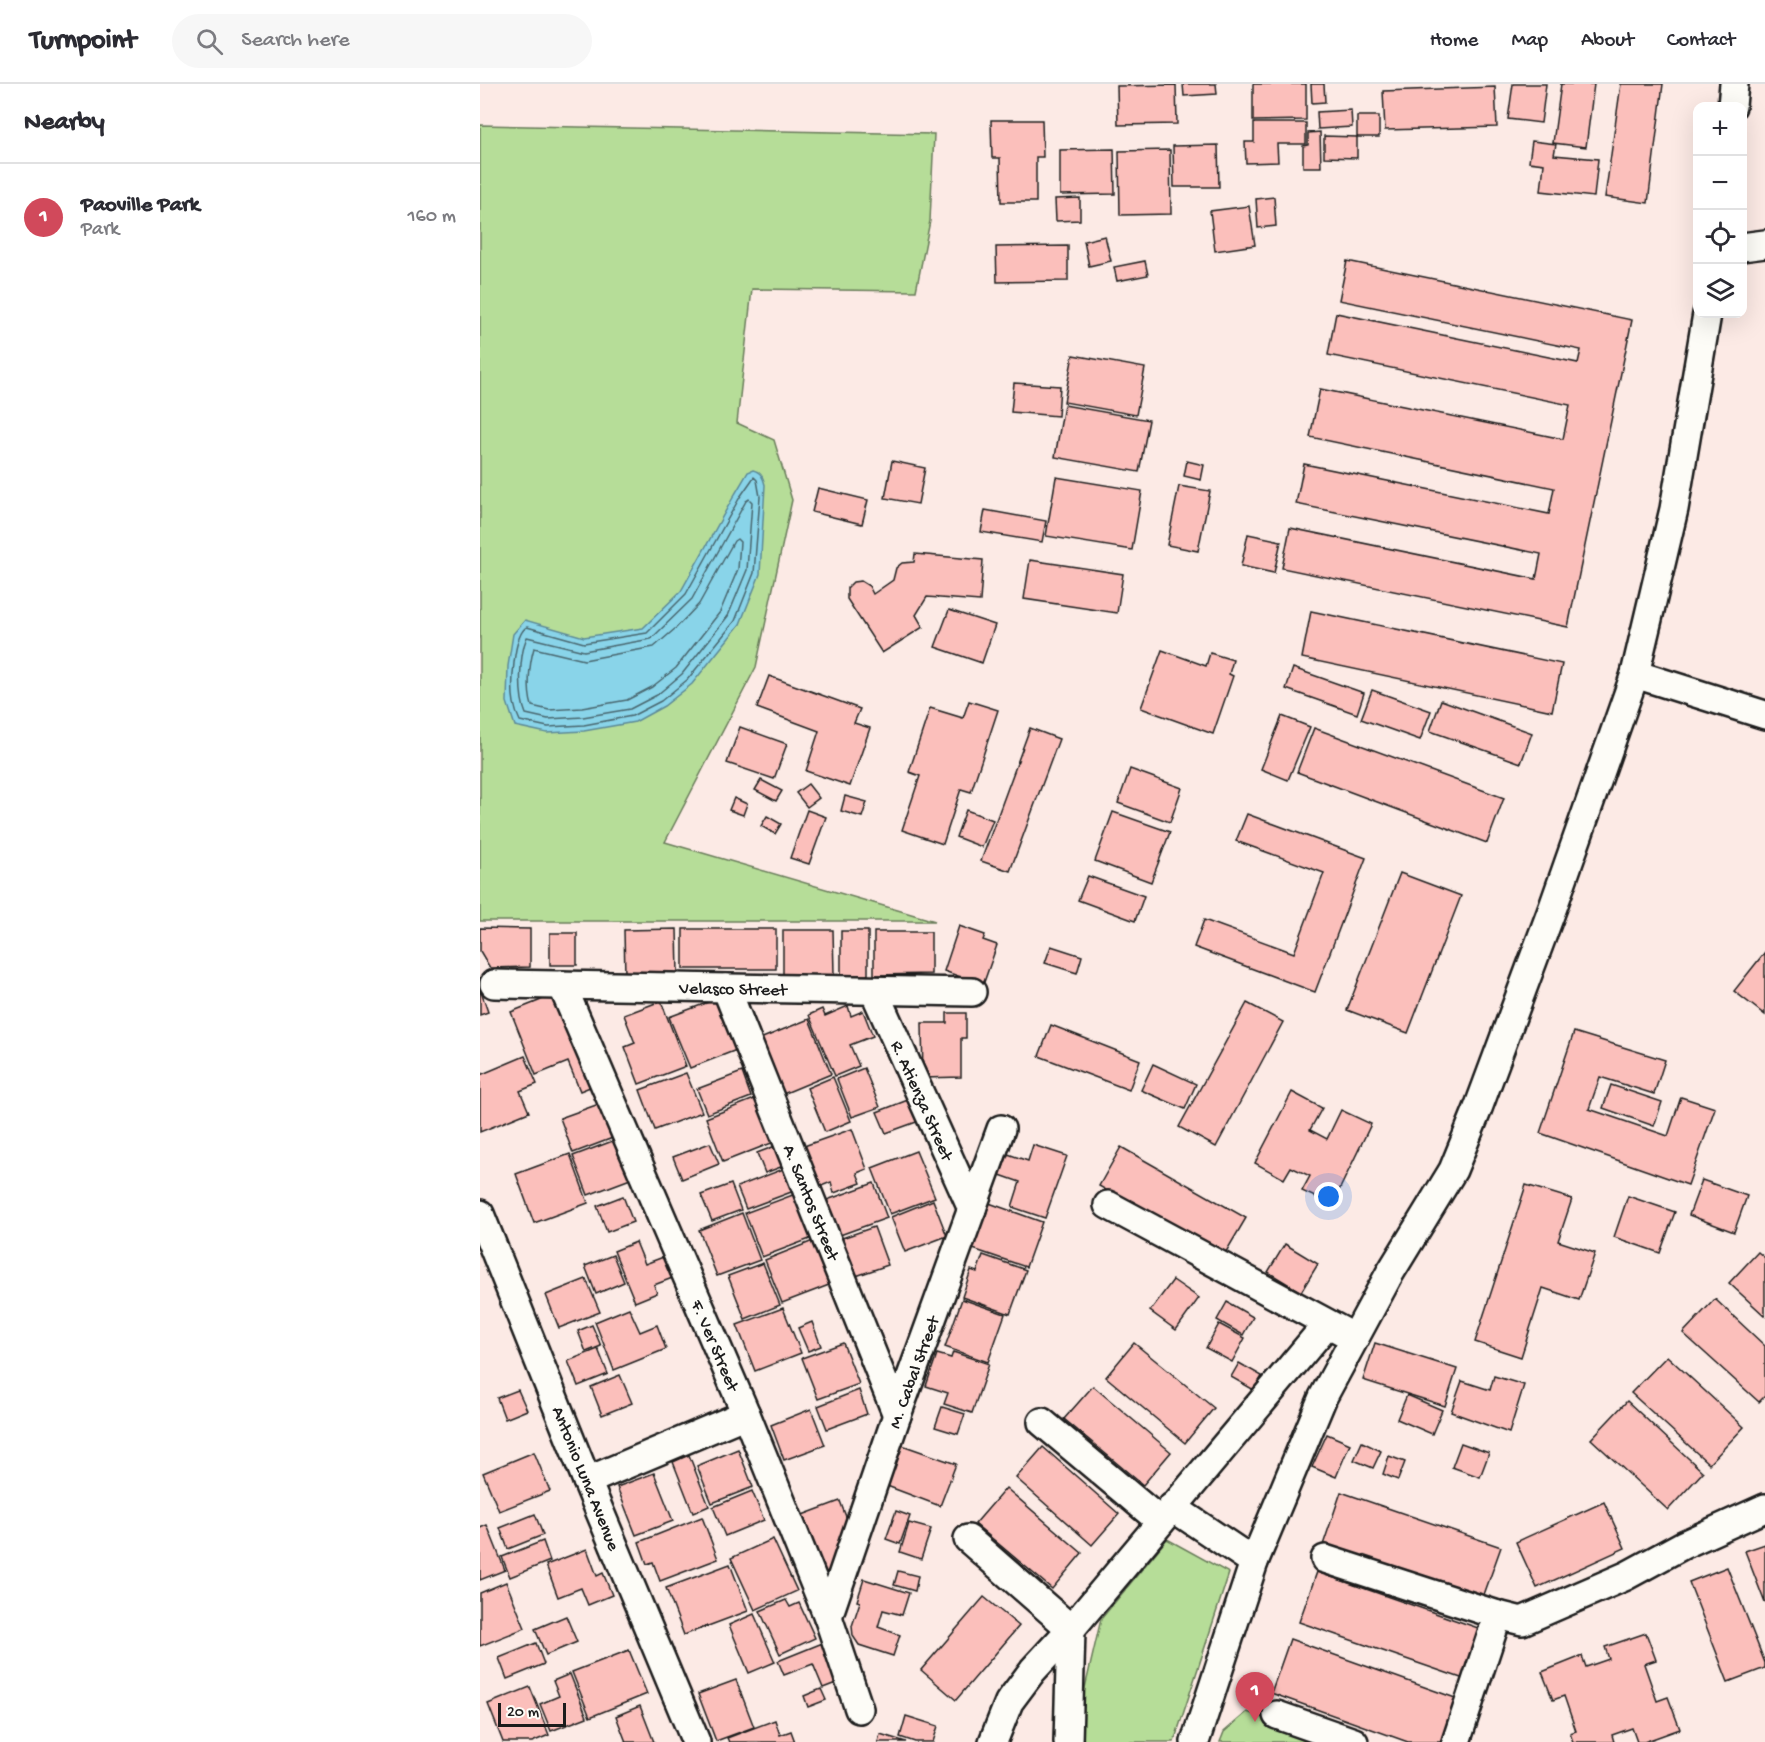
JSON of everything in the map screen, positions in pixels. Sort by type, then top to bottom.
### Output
[{"type":"street","points":[[1732,102],[1734,84]]},
{"type":"street","points":[[1747,246],[1765,244]]},
{"type":"street","points":[[1195,1742],[1254,1562],[1323,1397],[1390,1273],[1453,1170],[1553,907],[1635,675],[1674,509],[1706,318]]},
{"type":"street","points":[[1635,675],[1765,715]]},
{"type":"street","name":"Velasco Street","points":[[494,984],[972,992]]},
{"type":"street","name":"F. Ver Street","points":[[562,985],[746,1414],[828,1617],[859,1709]]},
{"type":"street","name":"A. Santos Street","points":[[726,988],[897,1415]]},
{"type":"street","name":"R. Atienza Street","points":[[874,990],[972,1209]]},
{"type":"street","name":"M. Cabal Street","points":[[828,1617],[897,1415],[1001,1129]]},
{"type":"street","points":[[1108,1205],[1327,1324],[1354,1336]]},
{"type":"street","name":"Antonio Luna Avenue","points":[[480,1214],[587,1481],[696,1742]]},
{"type":"street","points":[[993,1742],[1009,1702],[1033,1670],[1071,1629],[1327,1324]]},
{"type":"street","points":[[587,1481],[746,1414]]},
{"type":"street","points":[[1042,1422],[1166,1514],[1254,1562]]},
{"type":"street","points":[[1325,1559],[1522,1621],[1626,1576],[1683,1545],[1765,1508]]},
{"type":"street","points":[[968,1539],[1071,1629]]},
{"type":"street","points":[[1456,1742],[1498,1615]]},
{"type":"street","points":[[1068,1742],[1071,1629]]},
{"type":"street","points":[[1277,1715],[1354,1742]]},
{"type":"green space","points":[[480,125],[934,134],[930,221],[916,291],[752,289],[737,423],[774,440],[792,500],[756,667],[665,842],[935,921],[480,921]]},
{"type":"green space","points":[[1167,1539],[1229,1573],[1174,1742],[1080,1742],[1081,1705],[1101,1619]]},
{"type":"green space","points":[[1247,1712],[1334,1742],[1220,1742],[1224,1732]]},
{"type":"water","points":[[753,470],[761,475],[765,485],[760,574],[740,624],[692,684],[664,706],[635,722],[584,731],[547,733],[515,726],[507,702],[508,666],[513,634],[525,620],[584,637],[643,628],[681,591],[748,472]]},
{"type":"building","points":[[1183,84],[1216,84],[1217,94],[1184,96]]},
{"type":"building","points":[[1253,84],[1306,84],[1306,120],[1253,121]]},
{"type":"building","points":[[1311,84],[1324,84],[1325,102],[1312,103]]},
{"type":"building","points":[[1513,84],[1546,84],[1541,123],[1508,119]]},
{"type":"building","points":[[1561,84],[1594,84],[1586,147],[1553,143]]},
{"type":"building","points":[[1621,84],[1663,84],[1648,203],[1605,197]]},
{"type":"building","points":[[1176,85],[1177,124],[1118,125],[1117,86]]},
{"type":"building","points":[[1495,87],[1497,127],[1385,130],[1383,91]]},
{"type":"building","points":[[1351,110],[1352,127],[1318,129],[1317,112]]},
{"type":"building","points":[[1357,116],[1379,116],[1379,137],[1357,137]]},
{"type":"building","points":[[991,120],[1042,120],[1043,157],[1036,157],[1036,202],[1001,202],[1000,158],[992,158]]},
{"type":"building","points":[[1254,123],[1306,123],[1306,144],[1277,144],[1278,162],[1246,163],[1245,142],[1254,142]]},
{"type":"building","points":[[1320,132],[1321,167],[1303,167],[1303,146],[1308,145],[1308,133]]},
{"type":"building","points":[[1324,136],[1357,137],[1357,158],[1324,157]]},
{"type":"building","points":[[1532,141],[1556,144],[1554,155],[1598,159],[1594,197],[1541,191],[1544,164],[1529,162]]},
{"type":"building","points":[[1218,145],[1219,187],[1174,187],[1173,146]]},
{"type":"building","points":[[1114,149],[1115,194],[1060,195],[1060,150]]},
{"type":"building","points":[[1170,150],[1171,214],[1120,215],[1119,151]]},
{"type":"building","points":[[1274,197],[1276,226],[1258,228],[1256,199]]},
{"type":"building","points":[[1080,198],[1080,220],[1056,221],[1055,199]]},
{"type":"building","points":[[1249,206],[1255,245],[1215,251],[1210,211]]},
{"type":"building","points":[[1105,236],[1111,261],[1089,266],[1084,241]]},
{"type":"building","points":[[1068,246],[1068,281],[997,282],[996,247]]},
{"type":"building","points":[[1145,261],[1148,275],[1117,281],[1114,267]]},
{"type":"building","points":[[1347,261],[1632,320],[1568,627],[1282,568],[1290,528],[1536,579],[1541,554],[1296,504],[1304,464],[1549,514],[1554,488],[1310,437],[1320,389],[1563,439],[1570,405],[1328,355],[1336,313],[1578,363],[1581,350],[1339,300]]},
{"type":"building","points":[[1073,355],[1145,368],[1136,415],[1064,402]]},
{"type":"building","points":[[1014,383],[1060,386],[1058,416],[1011,412]]},
{"type":"building","points":[[1064,405],[1149,420],[1139,472],[1055,457]]},
{"type":"building","points":[[892,461],[925,468],[918,504],[885,498]]},
{"type":"building","points":[[1187,461],[1204,465],[1201,480],[1184,476]]},
{"type":"building","points":[[1056,477],[1142,491],[1132,550],[1046,536]]},
{"type":"building","points":[[1179,486],[1210,491],[1198,551],[1167,545]]},
{"type":"building","points":[[818,488],[868,500],[862,524],[812,512]]},
{"type":"building","points":[[985,510],[1046,521],[1042,542],[981,532]]},
{"type":"building","points":[[1248,534],[1281,541],[1274,573],[1241,566]]},
{"type":"building","points":[[915,554],[983,560],[980,601],[927,597],[916,615],[923,627],[882,653],[847,599],[847,588],[853,582],[861,581],[869,586],[873,594],[893,580],[896,568],[902,563],[914,562]]},
{"type":"building","points":[[1030,560],[1123,574],[1117,613],[1024,599]]},
{"type":"building","points":[[949,610],[995,625],[982,663],[935,647]]},
{"type":"building","points":[[1311,611],[1562,664],[1552,711],[1302,658]]},
{"type":"building","points":[[1162,650],[1206,666],[1210,653],[1233,660],[1229,674],[1233,676],[1213,734],[1141,708]]},
{"type":"building","points":[[1293,668],[1364,693],[1357,714],[1286,689]]},
{"type":"building","points":[[769,676],[860,709],[854,723],[870,728],[850,786],[806,771],[819,731],[757,708]]},
{"type":"building","points":[[1372,690],[1431,711],[1420,740],[1361,719]]},
{"type":"building","points":[[1441,700],[1532,733],[1521,763],[1430,731]]},
{"type":"building","points":[[969,701],[998,710],[971,792],[961,789],[943,844],[902,830],[920,776],[909,772],[930,708],[963,718]]},
{"type":"building","points":[[1282,716],[1310,727],[1288,780],[1261,769]]},
{"type":"building","points":[[740,727],[787,744],[774,779],[727,763]]},
{"type":"building","points":[[1030,728],[1059,739],[1010,871],[981,861]]},
{"type":"building","points":[[1314,728],[1504,798],[1487,843],[1297,772]]},
{"type":"building","points":[[1130,769],[1182,788],[1170,822],[1118,803]]},
{"type":"building","points":[[761,780],[782,791],[776,801],[755,790]]},
{"type":"building","points":[[808,784],[819,798],[807,807],[796,793]]},
{"type":"building","points":[[845,796],[867,802],[862,817],[841,811]]},
{"type":"building","points":[[734,798],[747,804],[743,815],[729,810]]},
{"type":"building","points":[[807,810],[826,817],[809,864],[790,858]]},
{"type":"building","points":[[966,810],[993,820],[982,847],[956,837]]},
{"type":"building","points":[[1113,812],[1170,832],[1151,882],[1095,861]]},
{"type":"building","points":[[1247,814],[1366,858],[1315,992],[1194,947],[1204,920],[1294,953],[1324,873],[1236,841]]},
{"type":"building","points":[[767,816],[781,824],[775,834],[761,826]]},
{"type":"building","points":[[1400,873],[1461,896],[1408,1033],[1347,1010]]},
{"type":"building","points":[[1088,876],[1144,896],[1135,921],[1078,900]]},
{"type":"building","points":[[959,926],[985,935],[983,940],[997,945],[983,985],[944,971]]},
{"type":"building","points":[[480,928],[530,929],[530,967],[490,968],[480,951]]},
{"type":"building","points":[[677,929],[678,975],[625,975],[624,930]]},
{"type":"building","points":[[683,929],[776,929],[776,969],[683,969]]},
{"type":"building","points":[[783,930],[833,930],[834,975],[783,976]]},
{"type":"building","points":[[841,931],[868,931],[868,975],[841,975]]},
{"type":"building","points":[[874,932],[931,932],[931,974],[874,975]]},
{"type":"building","points":[[550,933],[577,933],[577,965],[550,965]]},
{"type":"building","points":[[1051,946],[1082,956],[1077,973],[1045,963]]},
{"type":"building","points":[[1765,952],[1765,1015],[1734,991]]},
{"type":"building","points":[[480,989],[488,1012],[480,1015]]},
{"type":"building","points":[[564,991],[600,1083],[580,1091],[568,1062],[536,1075],[511,1012]]},
{"type":"building","points":[[661,1001],[686,1066],[639,1084],[625,1047],[635,1043],[624,1015]]},
{"type":"building","points":[[717,1001],[739,1049],[690,1068],[669,1017]]},
{"type":"building","points":[[1247,1003],[1283,1022],[1216,1147],[1179,1127]]},
{"type":"building","points":[[848,1006],[851,1016],[863,1011],[873,1036],[850,1045],[859,1066],[835,1076],[809,1015],[822,1009],[825,1016]]},
{"type":"building","points":[[947,1013],[966,1013],[966,1038],[961,1038],[961,1077],[923,1078],[922,1023],[947,1023]]},
{"type":"building","points":[[809,1019],[831,1074],[783,1094],[760,1039]]},
{"type":"building","points":[[1051,1025],[1140,1060],[1129,1090],[1039,1056]]},
{"type":"building","points":[[1574,1032],[1665,1060],[1654,1094],[1600,1077],[1589,1109],[1668,1136],[1681,1097],[1715,1108],[1688,1185],[1540,1133]]},
{"type":"building","points":[[525,1056],[537,1084],[520,1091],[529,1112],[480,1132],[480,1075]]},
{"type":"building","points":[[1153,1064],[1196,1084],[1185,1109],[1141,1090]]},
{"type":"building","points":[[864,1068],[880,1107],[852,1117],[837,1079]]},
{"type":"building","points":[[742,1072],[751,1097],[707,1114],[697,1089]]},
{"type":"building","points":[[686,1073],[702,1112],[655,1130],[640,1090]]},
{"type":"building","points":[[833,1077],[851,1121],[825,1132],[807,1088]]},
{"type":"building","points":[[1611,1085],[1662,1102],[1654,1126],[1603,1108]]},
{"type":"building","points":[[1292,1092],[1322,1108],[1310,1130],[1327,1139],[1341,1110],[1371,1124],[1332,1205],[1302,1191],[1310,1176],[1291,1167],[1284,1179],[1255,1163]]},
{"type":"building","points":[[757,1098],[774,1142],[723,1162],[706,1118]]},
{"type":"building","points":[[913,1098],[922,1120],[886,1133],[877,1112]]},
{"type":"building","points":[[599,1104],[606,1122],[612,1120],[618,1136],[573,1153],[560,1118]]},
{"type":"building","points":[[852,1129],[867,1169],[857,1173],[861,1183],[834,1193],[831,1182],[819,1187],[804,1146]]},
{"type":"building","points":[[618,1139],[633,1178],[588,1195],[573,1156]]},
{"type":"building","points":[[710,1143],[719,1164],[682,1179],[673,1157]]},
{"type":"building","points":[[778,1145],[786,1165],[765,1173],[757,1153]]},
{"type":"building","points":[[1033,1145],[1067,1156],[1045,1218],[1012,1207],[1020,1182],[1000,1175],[1008,1154],[1028,1161]]},
{"type":"building","points":[[1121,1147],[1246,1218],[1223,1257],[1099,1186]]},
{"type":"building","points":[[916,1151],[935,1197],[890,1214],[872,1168]]},
{"type":"building","points":[[570,1154],[588,1203],[534,1223],[516,1174]]},
{"type":"building","points":[[786,1168],[794,1191],[746,1209],[737,1187]]},
{"type":"building","points":[[1702,1180],[1747,1196],[1734,1232],[1689,1215]]},
{"type":"building","points":[[874,1183],[887,1218],[840,1235],[827,1200]]},
{"type":"building","points":[[731,1184],[741,1210],[712,1221],[701,1195]]},
{"type":"building","points":[[1526,1185],[1572,1199],[1558,1241],[1595,1253],[1579,1300],[1543,1288],[1521,1357],[1475,1342]]},
{"type":"building","points":[[798,1193],[815,1237],[762,1257],[745,1213]]},
{"type":"building","points":[[623,1196],[633,1222],[607,1232],[597,1206]]},
{"type":"building","points":[[1628,1196],[1675,1212],[1660,1253],[1614,1237]]},
{"type":"building","points":[[933,1200],[947,1236],[905,1252],[891,1217]]},
{"type":"building","points":[[989,1203],[1042,1222],[1026,1267],[973,1249]]},
{"type":"building","points":[[742,1213],[760,1260],[717,1276],[699,1230]]},
{"type":"building","points":[[874,1227],[888,1265],[856,1276],[842,1238]]},
{"type":"building","points":[[813,1241],[829,1285],[782,1303],[765,1260]]},
{"type":"building","points":[[636,1242],[645,1264],[666,1256],[675,1277],[654,1285],[657,1293],[635,1302],[614,1251]]},
{"type":"building","points":[[1285,1244],[1318,1264],[1301,1292],[1268,1272]]},
{"type":"building","points":[[1758,1252],[1765,1258],[1765,1316],[1729,1283]]},
{"type":"building","points":[[613,1255],[624,1282],[596,1294],[585,1266]]},
{"type":"building","points":[[983,1255],[1026,1270],[1010,1314],[962,1297],[971,1270],[977,1272]]},
{"type":"building","points":[[763,1263],[780,1305],[745,1319],[728,1276]]},
{"type":"building","points":[[586,1279],[600,1312],[559,1328],[546,1295]]},
{"type":"building","points":[[1173,1280],[1199,1298],[1176,1330],[1150,1311]]},
{"type":"building","points":[[962,1299],[1005,1314],[988,1362],[945,1347]]},
{"type":"building","points":[[1715,1299],[1765,1346],[1765,1396],[1759,1402],[1683,1333]]},
{"type":"building","points":[[1227,1302],[1253,1317],[1243,1335],[1217,1320]]},
{"type":"building","points":[[629,1308],[640,1332],[657,1325],[666,1349],[614,1370],[595,1322]]},
{"type":"building","points":[[783,1308],[801,1353],[755,1371],[737,1325]]},
{"type":"building","points":[[812,1322],[821,1346],[808,1351],[798,1328]]},
{"type":"building","points":[[1219,1324],[1245,1338],[1232,1362],[1206,1348]]},
{"type":"building","points":[[592,1325],[601,1346],[586,1352],[578,1331]]},
{"type":"building","points":[[843,1343],[859,1384],[818,1399],[802,1358]]},
{"type":"building","points":[[1134,1343],[1214,1408],[1185,1443],[1106,1377]]},
{"type":"building","points":[[1375,1343],[1457,1369],[1445,1406],[1363,1380]]},
{"type":"building","points":[[598,1349],[608,1374],[578,1386],[568,1361]]},
{"type":"building","points":[[953,1352],[989,1364],[972,1413],[944,1404],[948,1393],[926,1386],[937,1354],[951,1358]]},
{"type":"building","points":[[1667,1356],[1744,1427],[1709,1464],[1631,1393]]},
{"type":"building","points":[[1239,1363],[1262,1376],[1254,1390],[1231,1377]]},
{"type":"building","points":[[620,1375],[632,1403],[602,1415],[591,1387]]},
{"type":"building","points":[[1494,1376],[1524,1385],[1509,1433],[1451,1412],[1462,1381],[1490,1390]]},
{"type":"building","points":[[1093,1386],[1171,1452],[1143,1485],[1064,1419]]},
{"type":"building","points":[[518,1390],[527,1410],[505,1419],[497,1398]]},
{"type":"building","points":[[859,1390],[867,1414],[827,1429],[818,1406]]},
{"type":"building","points":[[1407,1395],[1442,1410],[1432,1434],[1397,1419]]},
{"type":"building","points":[[1627,1401],[1703,1472],[1668,1510],[1591,1439]]},
{"type":"building","points":[[942,1407],[965,1414],[958,1434],[935,1427]]},
{"type":"building","points":[[811,1409],[825,1445],[784,1460],[771,1425]]},
{"type":"building","points":[[1327,1434],[1350,1444],[1336,1477],[1312,1467]]},
{"type":"building","points":[[1362,1442],[1381,1451],[1373,1468],[1354,1460]]},
{"type":"building","points":[[1461,1443],[1489,1453],[1480,1477],[1452,1467]]},
{"type":"building","points":[[902,1445],[956,1464],[940,1506],[887,1486]]},
{"type":"building","points":[[1043,1447],[1119,1514],[1092,1545],[1016,1478]]},
{"type":"building","points":[[738,1449],[753,1487],[712,1503],[697,1466]]},
{"type":"building","points":[[534,1452],[550,1491],[499,1511],[483,1473]]},
{"type":"building","points":[[689,1455],[709,1506],[693,1513],[673,1462]]},
{"type":"building","points":[[1389,1456],[1405,1462],[1398,1480],[1383,1474]]},
{"type":"building","points":[[654,1473],[673,1521],[636,1535],[617,1487]]},
{"type":"building","points":[[1006,1488],[1082,1553],[1052,1589],[975,1524]]},
{"type":"building","points":[[752,1491],[764,1520],[725,1536],[713,1507]]},
{"type":"building","points":[[1341,1492],[1501,1547],[1481,1603],[1322,1548]]},
{"type":"building","points":[[840,1501],[848,1522],[829,1571],[819,1575],[797,1517]]},
{"type":"building","points":[[1604,1502],[1625,1548],[1537,1588],[1516,1542]]},
{"type":"building","points":[[896,1511],[910,1516],[900,1544],[886,1539]]},
{"type":"building","points":[[535,1514],[543,1535],[508,1549],[500,1528]]},
{"type":"building","points":[[702,1517],[718,1559],[660,1581],[653,1562],[647,1564],[639,1542]]},
{"type":"building","points":[[909,1523],[931,1529],[921,1559],[900,1552]]},
{"type":"building","points":[[487,1525],[505,1570],[480,1580],[480,1528]]},
{"type":"building","points":[[773,1539],[797,1591],[755,1610],[731,1558]]},
{"type":"building","points":[[543,1541],[550,1561],[510,1577],[502,1557]]},
{"type":"building","points":[[1765,1544],[1765,1603],[1745,1551]]},
{"type":"building","points":[[587,1549],[597,1576],[603,1573],[612,1595],[588,1605],[581,1588],[558,1597],[546,1565]]},
{"type":"building","points":[[730,1564],[748,1611],[684,1635],[666,1588]]},
{"type":"building","points":[[1727,1567],[1765,1663],[1765,1668],[1728,1682],[1689,1582]]},
{"type":"building","points":[[898,1571],[918,1576],[915,1591],[894,1585]]},
{"type":"building","points":[[1317,1572],[1481,1629],[1464,1679],[1299,1622]]},
{"type":"building","points":[[864,1579],[909,1593],[902,1615],[883,1610],[878,1627],[900,1635],[893,1656],[859,1645],[853,1636],[852,1626],[860,1602],[857,1601]]},
{"type":"building","points":[[506,1582],[525,1628],[480,1646],[480,1593]]},
{"type":"building","points":[[984,1597],[1019,1626],[956,1700],[921,1670]]},
{"type":"building","points":[[786,1600],[790,1607],[799,1603],[815,1638],[780,1654],[760,1611]]},
{"type":"building","points":[[754,1614],[775,1662],[749,1673],[729,1625]]},
{"type":"building","points":[[566,1616],[577,1642],[546,1655],[535,1629]]},
{"type":"building","points":[[1646,1633],[1656,1660],[1644,1664],[1657,1701],[1668,1697],[1680,1729],[1644,1742],[1637,1742],[1632,1728],[1612,1735],[1614,1742],[1573,1742],[1570,1733],[1576,1731],[1564,1696],[1553,1700],[1542,1672],[1582,1656],[1586,1667],[1609,1659],[1605,1647]]},
{"type":"building","points":[[1290,1639],[1458,1699],[1443,1742],[1408,1742],[1271,1693]]},
{"type":"building","points":[[825,1642],[841,1681],[823,1688],[813,1664],[784,1675],[778,1661]]},
{"type":"building","points":[[536,1643],[544,1664],[507,1679],[499,1658]]},
{"type":"building","points":[[629,1650],[647,1694],[590,1717],[572,1672]]},
{"type":"building","points":[[570,1674],[587,1717],[551,1731],[540,1704],[559,1696],[553,1681]]},
{"type":"building","points":[[736,1680],[754,1727],[716,1741],[698,1694]]},
{"type":"building","points":[[530,1687],[549,1735],[532,1742],[503,1742],[488,1704]]},
{"type":"building","points":[[821,1689],[826,1700],[808,1707],[804,1696]]},
{"type":"building","points":[[640,1706],[654,1742],[626,1742],[616,1716]]},
{"type":"building","points":[[906,1716],[938,1726],[933,1742],[915,1742],[900,1737]]},
{"type":"building","points":[[775,1720],[780,1735],[791,1731],[795,1742],[729,1742],[727,1738]]},
{"type":"building","points":[[880,1734],[906,1742],[878,1742]]},
{"type":"place","name":"Paoville Park","points":[[1255,1722]]}]
